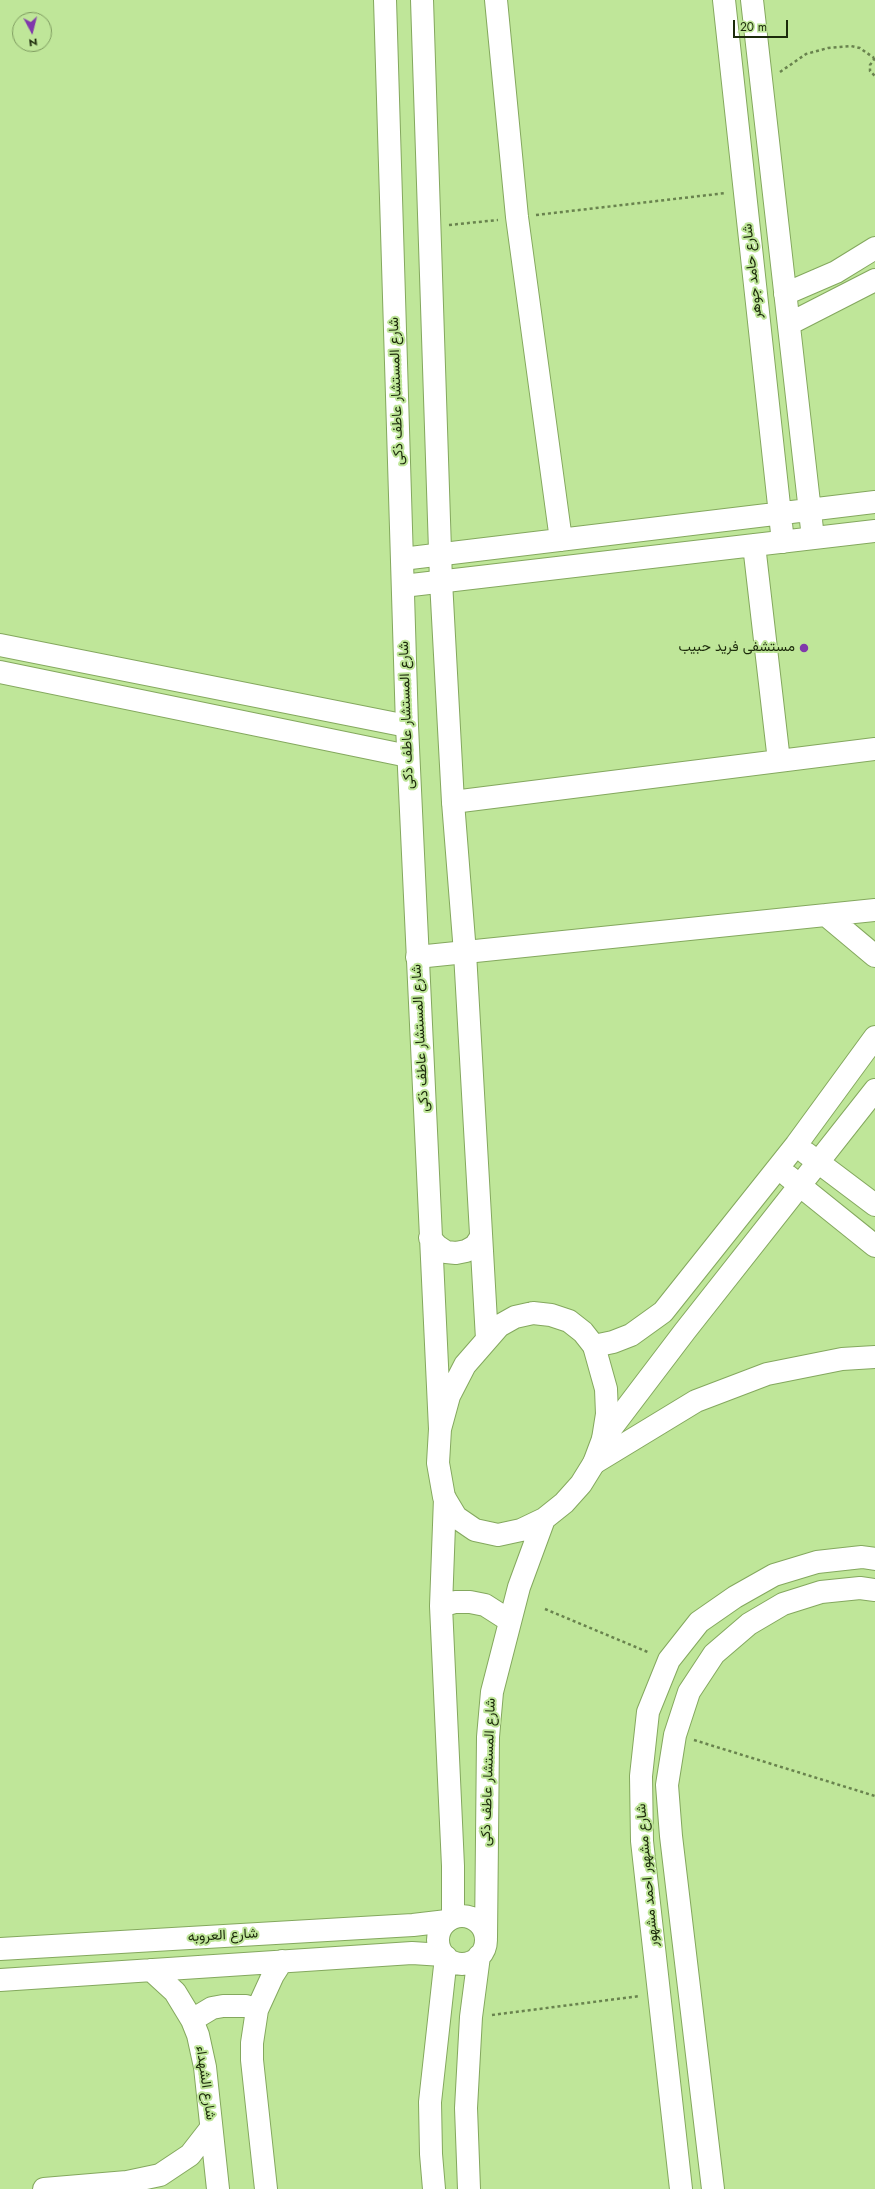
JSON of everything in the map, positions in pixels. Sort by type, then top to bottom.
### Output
[{"type":"street","name":"شارع المستشار عاطف ذكى","points":[[385,0],[408,756],[440,1429]]},
{"type":"street","points":[[422,0],[441,581],[453,802],[465,953],[487,1339]]},
{"type":"street","points":[[496,0],[517,218],[561,540]]},
{"type":"street","name":"شارع حامد جوهر","points":[[724,0],[783,542]]},
{"type":"street","name":"شارع حامد جوهر","points":[[752,0],[813,538]]},
{"type":"street","points":[[785,294],[836,272],[875,248]]},
{"type":"street","points":[[789,324],[875,280]]},
{"type":"street","points":[[402,560],[440,554],[875,502]]},
{"type":"street","points":[[403,586],[875,531]]},
{"type":"street","points":[[754,545],[779,761]]},
{"type":"street","points":[[0,644],[407,726]]},
{"type":"street","points":[[0,672],[408,756]]},
{"type":"street","points":[[453,802],[875,748]]},
{"type":"street","points":[[417,957],[875,910]]},
{"type":"street","points":[[826,915],[875,956]]},
{"type":"street","points":[[594,1346],[613,1342],[631,1335],[663,1312],[796,1145],[875,1037]]},
{"type":"street","points":[[603,1439],[685,1331],[875,1090]]},
{"type":"street","points":[[796,1145],[875,1205]]},
{"type":"street","points":[[777,1169],[800,1185],[875,1246]]},
{"type":"street","points":[[430,1238],[437,1246],[446,1252],[456,1254],[466,1251],[474,1246],[481,1238]]},
{"type":"street","points":[[663,1312],[663,1319],[671,1330],[685,1331]]},
{"type":"street","points":[[445,1498],[456,1517],[475,1530],[498,1535],[521,1530],[544,1518],[564,1503],[581,1484],[594,1463],[603,1439],[606,1414],[606,1389],[594,1346],[583,1332],[569,1321],[551,1315],[533,1314],[515,1317],[500,1326],[487,1339],[465,1366],[458,1378],[449,1396],[440,1429],[438,1463],[445,1498],[441,1606],[453,1866],[450,1919]]},
{"type":"street","points":[[594,1463],[696,1401],[711,1395],[767,1374],[842,1359],[875,1357]]},
{"type":"street","name":"شارع المستشار عاطف ذكى","points":[[469,2189],[466,2108],[471,2017],[483,1947],[489,1714],[497,1670],[510,1621],[526,1566],[544,1518]]},
{"type":"street","name":"شارع مشهور احمد مشهور","points":[[682,2189],[642,1841],[641,1776],[648,1712],[669,1660],[699,1622],[735,1597],[774,1575],[817,1562],[862,1557],[875,1559]]},
{"type":"street","name":"شارع مشهور احمد مشهور","points":[[712,2189],[671,1836],[667,1785],[675,1734],[689,1692],[714,1654],[748,1624],[783,1604],[821,1592],[860,1588],[875,1590]]},
{"type":"street","points":[[441,1606],[455,1602],[478,1604],[498,1612],[510,1621]]},
{"type":"street","points":[[467,1916],[480,1924],[483,1947],[469,1962],[463,1964],[451,1961],[444,1956],[438,1943],[439,1931],[450,1919],[467,1916]]},
{"type":"street","name":"شارع العروبه","points":[[0,1949],[400,1925],[450,1919]]},
{"type":"street","points":[[400,1925],[406,1931],[408,1939],[407,1947],[402,1954]]},
{"type":"street","name":"شارع العروبه","points":[[0,1980],[402,1954],[444,1956]]},
{"type":"street","points":[[434,2189],[430,2148],[430,2102],[444,1956]]},
{"type":"street","points":[[266,2189],[252,2060],[252,2043],[257,2010],[272,1975],[282,1961]]},
{"type":"street","name":"شارع الشهداء","points":[[151,1970],[175,1992],[192,2020],[202,2051],[218,2189]]},
{"type":"street","points":[[192,2020],[212,2008],[223,2006],[246,2006],[257,2010]]},
{"type":"street","points":[[44,2189],[127,2182],[166,2182],[190,2156],[211,2128]]},
{"type":"path","points":[[762,88],[796,60],[815,50],[851,46],[868,52],[875,58],[870,65],[870,71],[875,76]]},
{"type":"path","points":[[430,228],[744,191]]},
{"type":"path","points":[[545,1609],[669,1660]]},
{"type":"path","points":[[675,1734],[875,1796]]},
{"type":"path","points":[[471,2017],[659,1994]]},
{"type":"place","name":"مستشفى فريد حبيب","points":[[804,648]]}]
